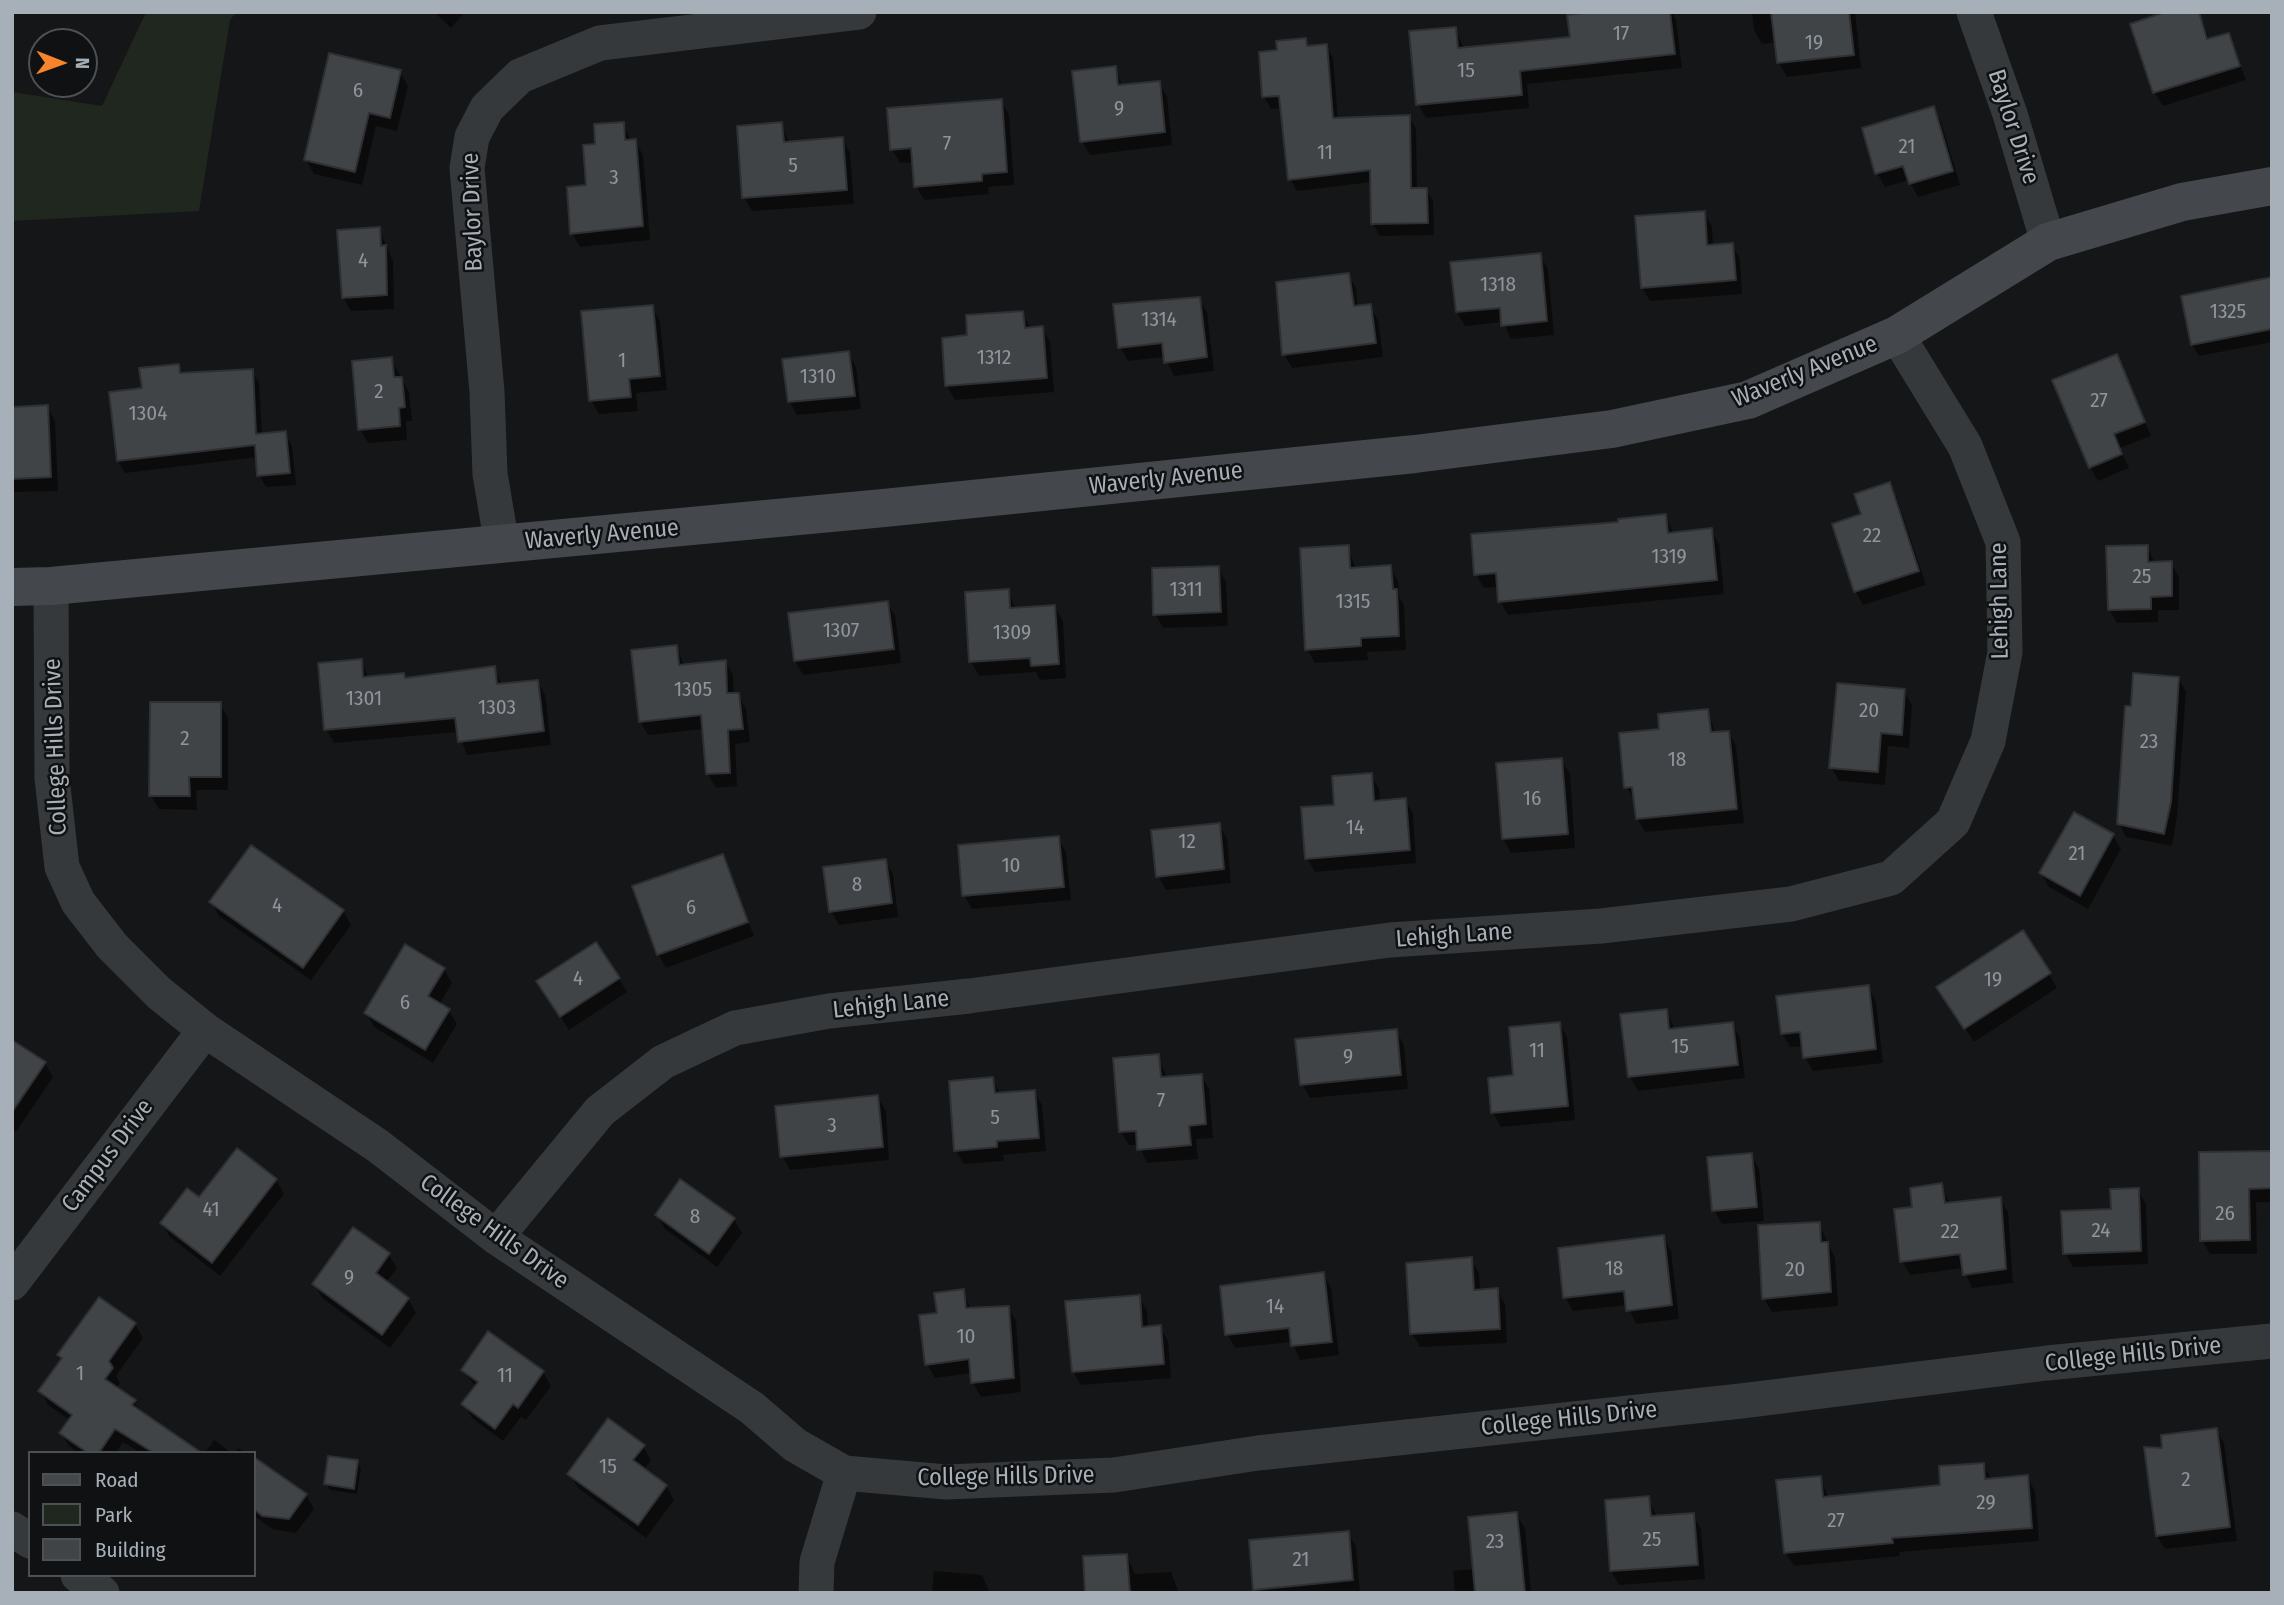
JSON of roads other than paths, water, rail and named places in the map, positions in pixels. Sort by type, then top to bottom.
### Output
[{"type":"street","name":"Baylor Drive","points":[[502,545],[490,474],[486,392],[467,168],[472,136],[487,108],[520,76],[600,43],[859,12]]},
{"type":"street","name":"Baylor Drive","points":[[1974,12],[2010,114],[2048,242]]},
{"type":"street","name":"Waverly Avenue","points":[[12,586],[51,586],[502,545],[1415,454],[1612,429],[1748,400],[1897,335],[2048,242],[2182,202],[2272,186]]},
{"type":"street","name":"Lehigh Lane","points":[[496,1237],[600,1111],[663,1062],[734,1028],[828,1011],[969,996],[1390,940],[1601,926],[1791,904],[1891,878],[1953,822],[1988,741],[2005,652],[2003,542],[1965,446],[1897,335]]},
{"type":"street","name":"College Hills Drive","points":[[51,586],[52,778],[62,867],[78,902],[112,946],[159,993],[205,1030],[378,1146],[496,1237],[752,1408],[795,1445],[844,1473],[946,1482],[1114,1475],[1258,1453],[1741,1401],[2047,1363],[2272,1341]]},
{"type":"street","name":"Campus Drive","points":[[12,1283],[205,1030]]},
{"type":"street","points":[[816,1593],[817,1562],[844,1473]]},
{"type":"street","points":[[12,1529],[28,1540]]},
{"type":"street","points":[[81,1577],[102,1593]]}]
